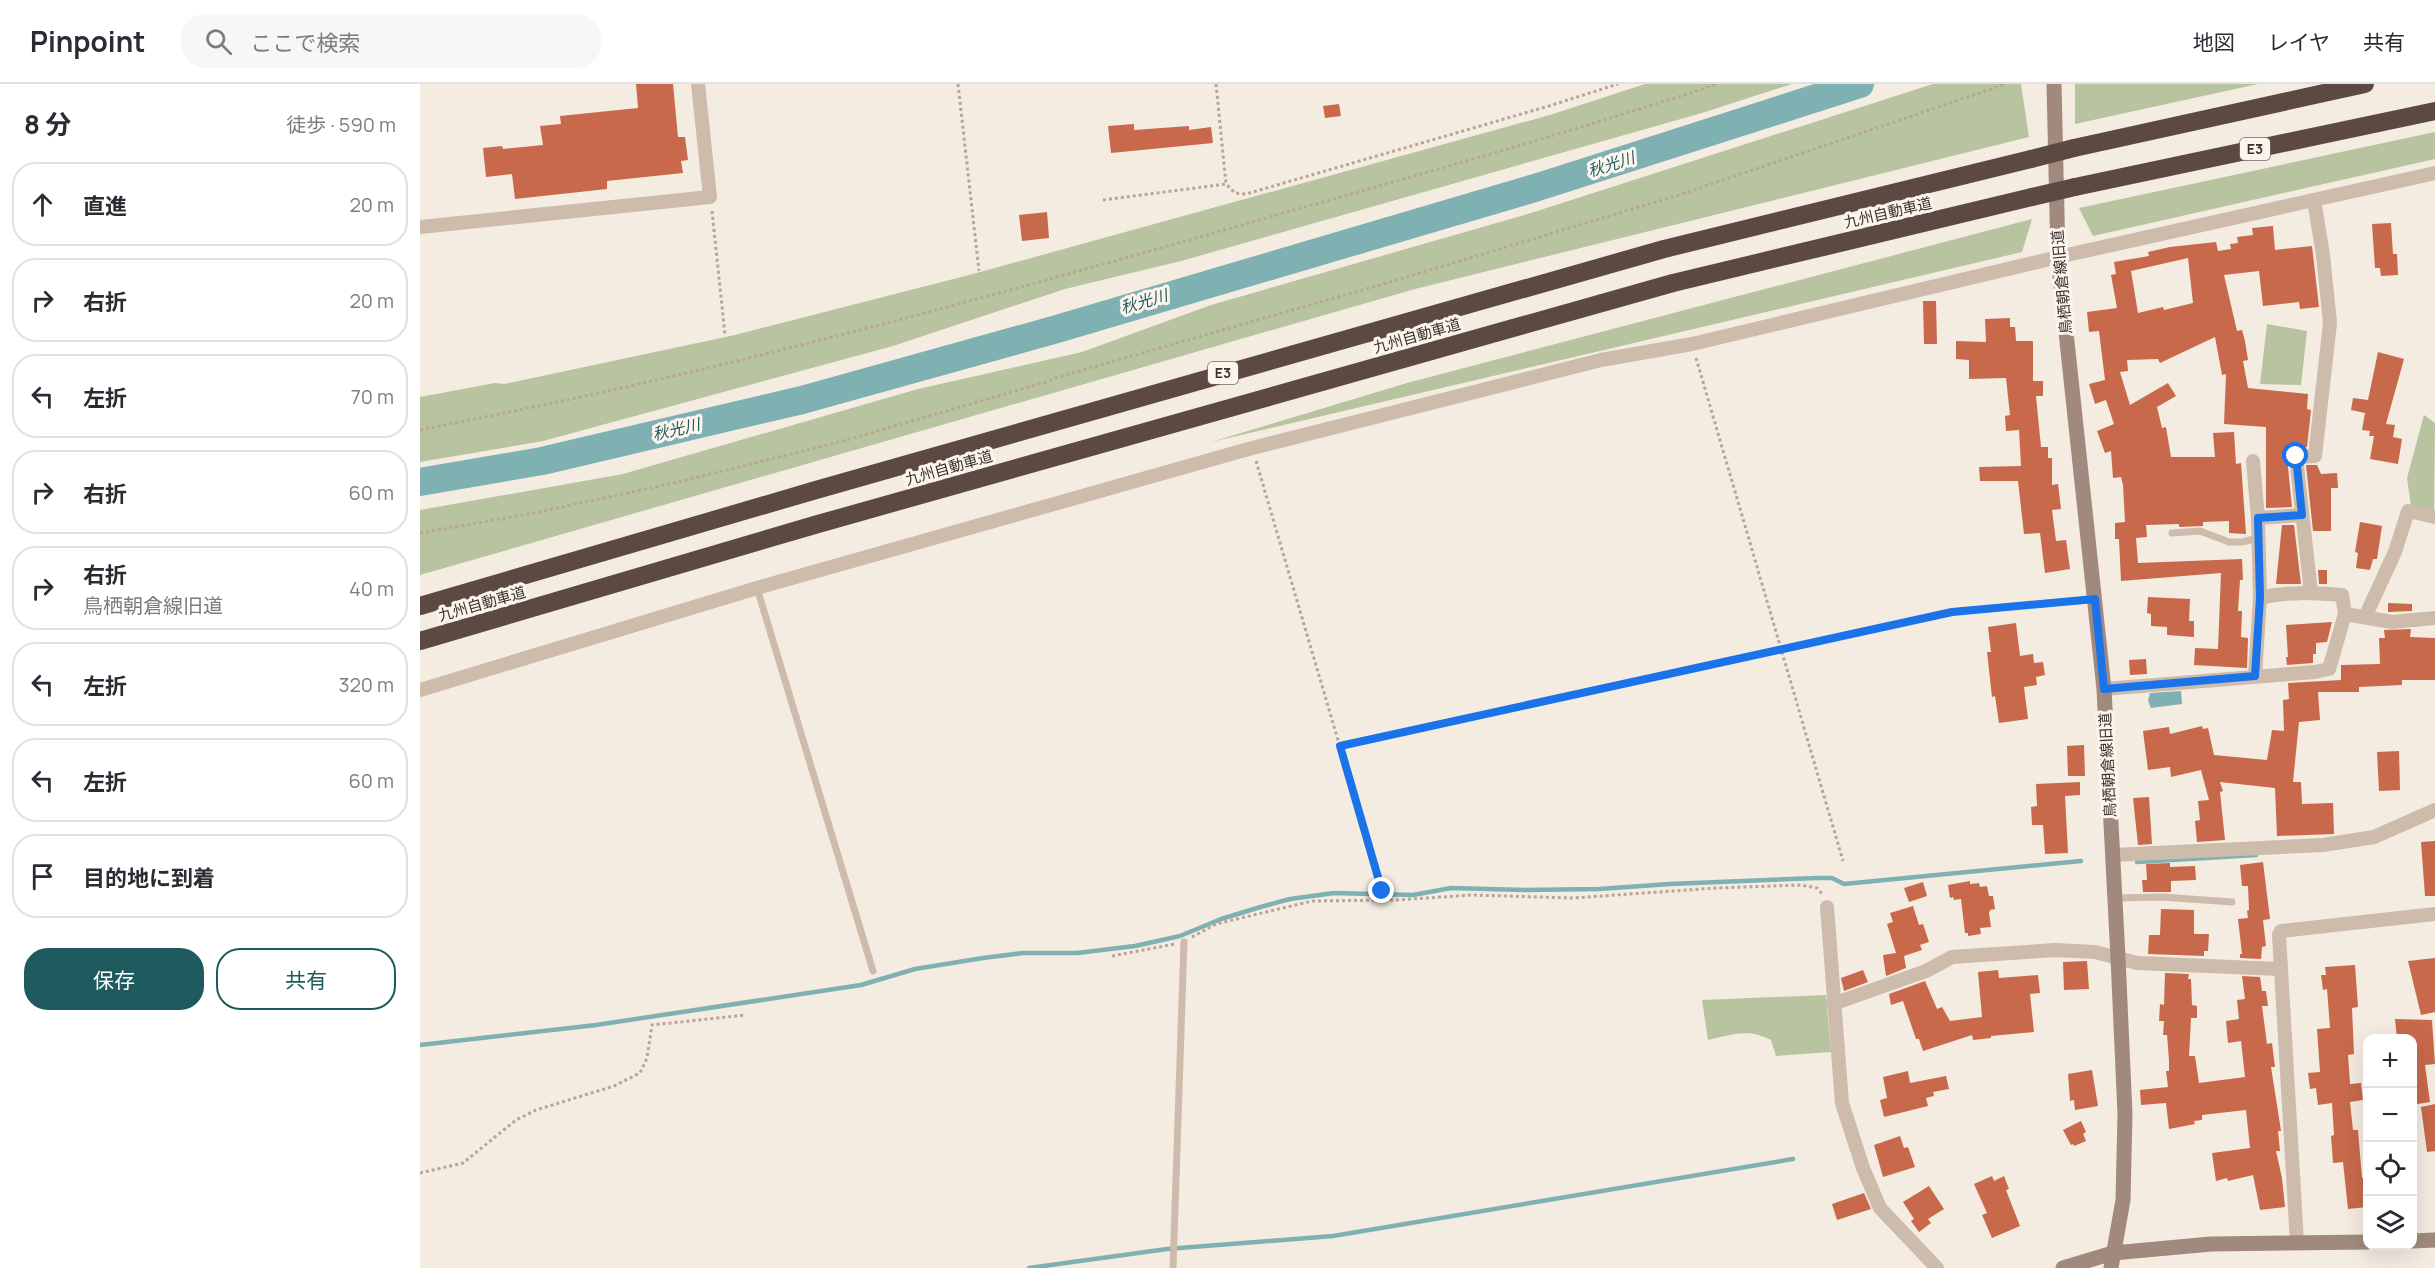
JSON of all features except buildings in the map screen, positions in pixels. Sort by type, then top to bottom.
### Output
[{"type":"highway","name":"九州自動車道","points":[[420,606],[828,487],[1664,249],[2074,148],[2365,84]]},
{"type":"highway","name":"九州自動車道","points":[[420,641],[830,521],[1661,286],[2075,187],[2435,111]]},
{"type":"street","points":[[420,227],[710,197],[698,84]]},
{"type":"street","name":"鳥栖朝倉線旧道","points":[[2054,84],[2058,257],[2104,689],[2113,855],[2125,1114],[2123,1200],[2112,1261]]},
{"type":"street","points":[[420,690],[757,588],[1252,447],[1601,360],[1692,344],[2058,257],[2435,173]]},
{"type":"street","points":[[2311,593],[2296,456],[2315,456],[2330,323],[2323,255],[2314,200]]},
{"type":"street","points":[[2253,461],[2258,518],[2260,598],[2255,676]]},
{"type":"street","points":[[2366,617],[2395,552],[2408,511],[2435,517]]},
{"type":"street","points":[[2258,518],[2302,515]]},
{"type":"street","points":[[2104,689],[2306,674],[2329,669],[2345,614],[2342,595],[2276,594],[2260,598]]},
{"type":"street","points":[[2345,614],[2392,621],[2435,618]]},
{"type":"street","points":[[2113,855],[2323,845],[2374,837],[2435,810]]},
{"type":"street","points":[[1827,907],[1842,1103],[1863,1168],[1880,1208],[1937,1268]]},
{"type":"street","points":[[2297,1243],[2279,969],[2279,935],[2281,931],[2435,914]]},
{"type":"street","points":[[1833,1004],[1926,971],[1952,957],[2055,950],[2095,952],[2137,963],[2279,969]]},
{"type":"street","points":[[2417,1241],[2435,1240]]},
{"type":"street","points":[[2063,1268],[2211,1244],[2363,1242]]},
{"type":"lane","points":[[2172,533],[2200,531],[2229,542],[2258,538]]},
{"type":"lane","points":[[757,588],[873,971]]},
{"type":"lane","points":[[2115,898],[2162,897],[2232,902]]},
{"type":"lane","points":[[1173,1268],[1184,942]]},
{"type":"path","points":[[958,84],[979,272]]},
{"type":"path","points":[[1216,84],[1226,184],[1235,193],[1246,195],[1618,84]]},
{"type":"path","points":[[420,430],[586,396],[774,351],[1019,288],[1609,120],[1718,84]]},
{"type":"path","points":[[420,533],[619,495],[843,441],[1394,281],[1679,195],[2006,84]]},
{"type":"path","points":[[1102,200],[1226,184]]},
{"type":"path","points":[[710,197],[725,335]]},
{"type":"path","points":[[1692,344],[1843,861]]},
{"type":"path","points":[[1252,447],[1382,891]]},
{"type":"path","points":[[1340,746],[1952,612],[2095,599]]},
{"type":"path","points":[[1112,956],[1184,942],[1216,924],[1312,901],[1397,900],[1472,895],[1596,897],[1716,888],[1801,885],[1817,888],[1823,894],[1827,907]]},
{"type":"path","points":[[420,1173],[463,1163],[505,1127],[536,1110],[614,1086],[640,1073],[647,1058],[652,1025],[745,1015]]},
{"type":"green space","points":[[1645,84],[1792,84],[1702,113],[1181,261],[1065,289],[893,346],[543,441],[420,462],[420,397],[495,383],[504,384],[735,335],[973,274],[1550,115]]},
{"type":"green space","points":[[1933,84],[2021,84],[2029,137],[1415,289],[420,575],[420,510],[623,474],[918,389],[1082,352],[1211,305],[1531,213]]},
{"type":"green space","points":[[2075,84],[2258,84],[2075,124]]},
{"type":"green space","points":[[2435,132],[2435,159],[2093,236],[2079,208]]},
{"type":"green space","points":[[2032,219],[2022,252],[1211,442],[1407,383]]},
{"type":"green space","points":[[2267,324],[2307,331],[2301,385],[2260,384]]},
{"type":"green space","points":[[2424,415],[2435,423],[2434,510],[2411,506],[2407,478]]},
{"type":"green space","points":[[1826,995],[1831,1052],[1776,1056],[1771,1040],[1747,1033],[1708,1040],[1702,1000]]},
{"type":"water","points":[[2181,691],[2182,704],[2151,708],[2148,701],[2150,693]]},
{"type":"waterway","name":"秋光川","points":[[420,482],[542,461],[802,400],[1057,329],[1538,187],[1860,84]]},
{"type":"waterway","points":[[2137,862],[2256,855]]},
{"type":"waterway","points":[[420,1045],[596,1025],[861,985],[915,969],[983,958],[1023,953],[1077,953],[1135,946],[1180,936],[1221,919],[1290,899],[1334,893],[1413,895],[1451,888],[1599,889],[1817,878],[1832,878],[1844,884],[2081,861]]},
{"type":"waterway","points":[[1029,1268],[1167,1249],[1333,1236],[1793,1159]]},
{"type":"route","points":[[1382,891],[1340,746],[1952,612],[2095,599],[2104,689],[2255,676],[2260,598],[2258,518],[2302,515],[2296,456]]}]
